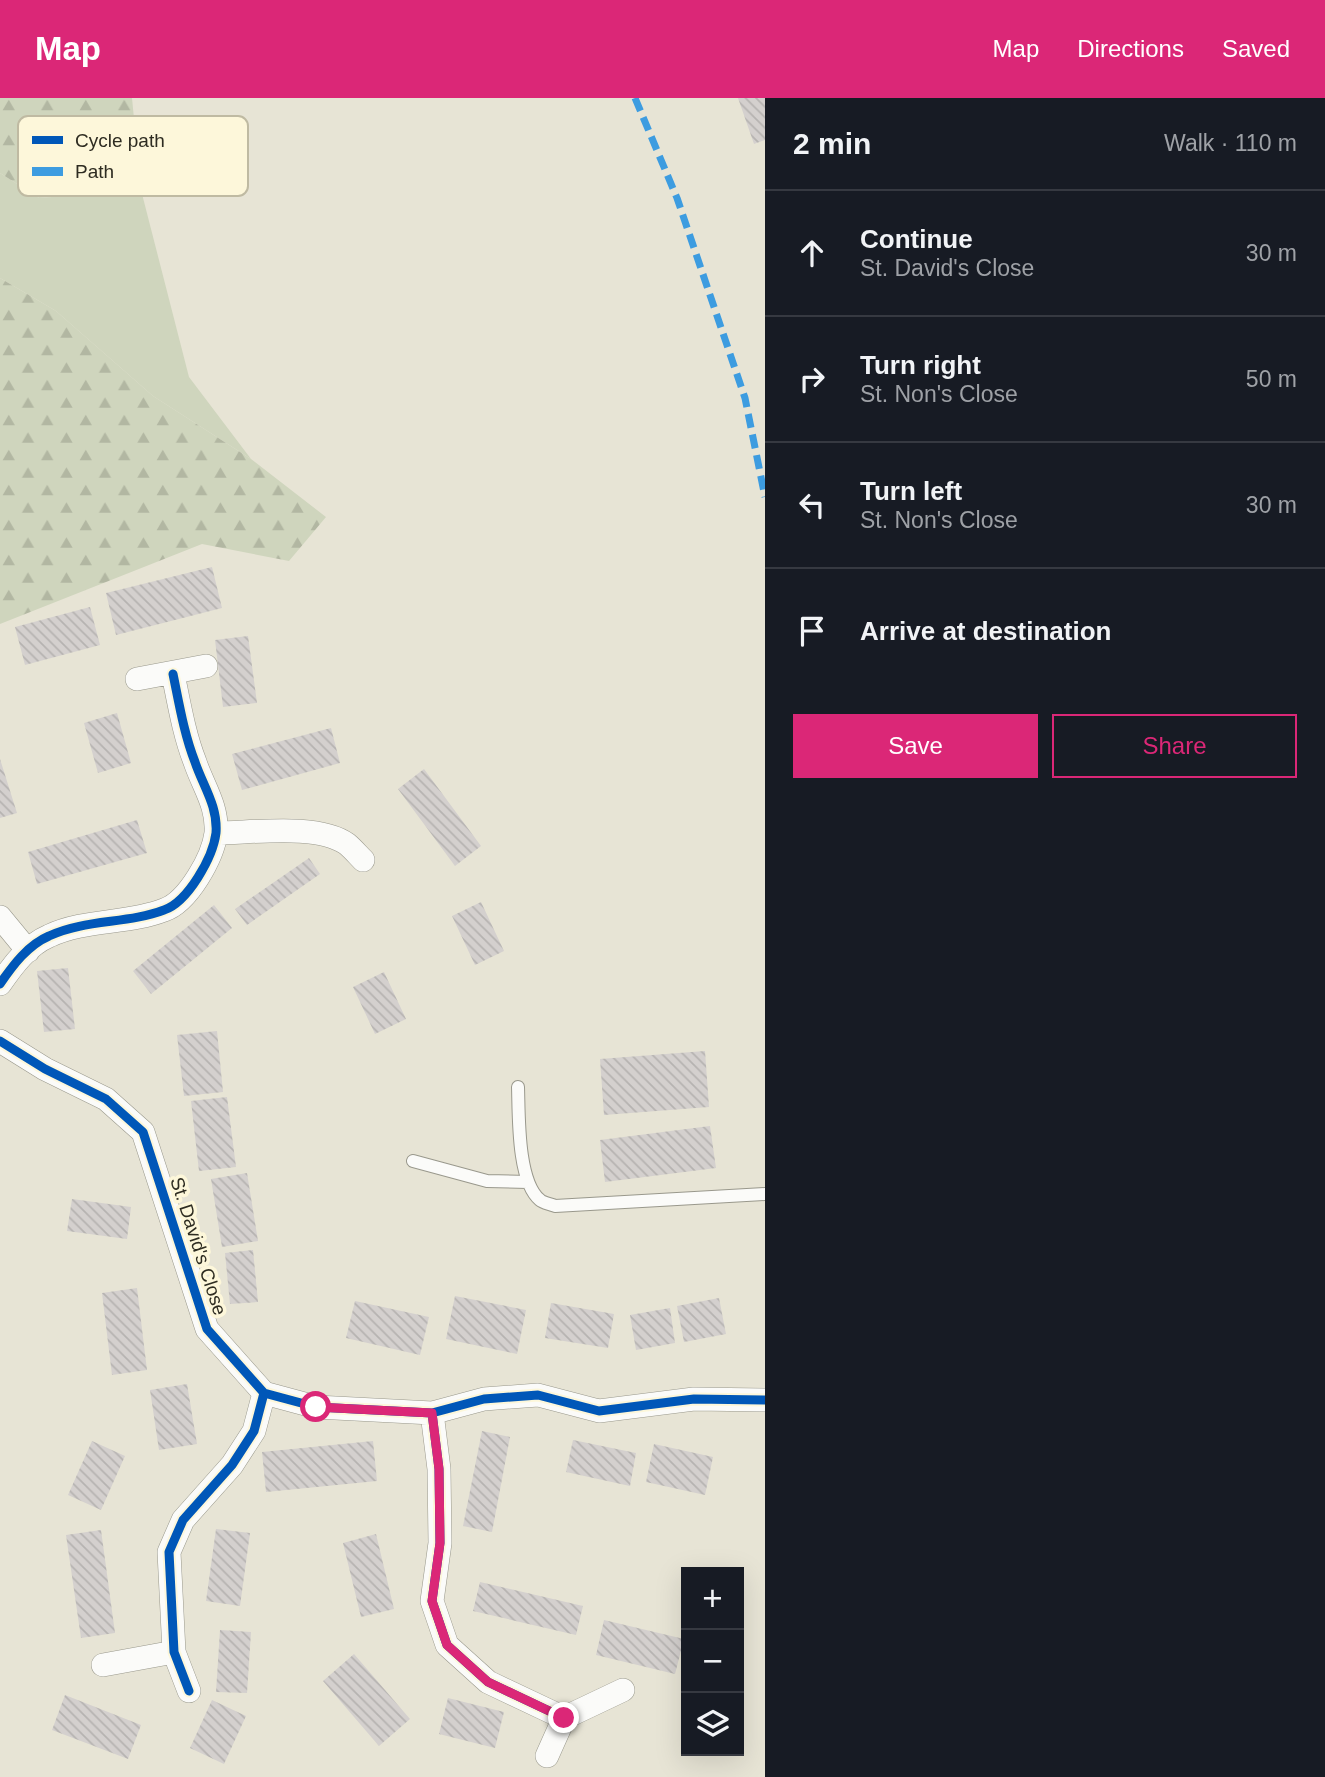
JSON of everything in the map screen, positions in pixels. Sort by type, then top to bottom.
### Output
[{"type":"street","points":[[137,679],[206,666]]},
{"type":"street","points":[[0,984],[16,961],[48,936],[97,922],[166,910],[191,887],[207,863],[216,833],[213,804],[195,763],[173,674]]},
{"type":"street","points":[[216,833],[304,832],[329,836],[347,844],[363,860]]},
{"type":"street","points":[[0,916],[28,951]]},
{"type":"street","name":"St. David's Close","points":[[0,1041],[46,1069],[106,1099],[144,1132],[207,1329],[264,1393]]},
{"type":"street","points":[[189,1691],[174,1652],[169,1552],[183,1520],[232,1465],[254,1431],[264,1393],[316,1407],[432,1413],[484,1399],[538,1395],[599,1411],[694,1399],[765,1400]]},
{"type":"street","points":[[432,1413],[439,1469],[440,1531],[432,1601],[447,1645],[488,1682],[564,1718]]},
{"type":"street","points":[[103,1665],[174,1652]]},
{"type":"street","points":[[547,1756],[564,1718],[623,1690]]},
{"type":"lane","points":[[518,1087],[519,1134],[528,1182],[540,1200],[555,1206],[765,1194]]},
{"type":"lane","points":[[413,1161],[487,1181],[528,1182]]},
{"type":"green space","points":[[0,98],[132,98],[134,116],[18,116],[18,185],[0,173]]},
{"type":"green space","points":[[0,173],[18,185],[18,196],[143,196],[189,377],[251,459],[153,396],[56,311],[0,278]]},
{"type":"green space","points":[[0,278],[56,311],[153,396],[251,459],[326,517],[289,561],[202,544],[0,624]]},
{"type":"building","points":[[738,98],[765,98],[765,140],[754,144]]},
{"type":"building","points":[[212,567],[222,608],[116,635],[106,593]]},
{"type":"building","points":[[90,607],[100,645],[25,665],[15,627]]},
{"type":"building","points":[[248,636],[257,703],[223,707],[215,640]]},
{"type":"building","points":[[117,713],[131,763],[98,773],[84,723]]},
{"type":"building","points":[[331,728],[340,763],[242,790],[232,754]]},
{"type":"building","points":[[0,759],[17,813],[0,818]]},
{"type":"building","points":[[424,769],[481,846],[455,866],[398,789]]},
{"type":"building","points":[[137,820],[147,853],[37,884],[28,852]]},
{"type":"building","points":[[309,858],[320,874],[247,925],[235,909]]},
{"type":"building","points":[[481,902],[504,951],[475,965],[452,916]]},
{"type":"building","points":[[214,905],[232,928],[151,994],[133,971]]},
{"type":"building","points":[[68,968],[75,1029],[44,1032],[37,971]]},
{"type":"building","points":[[384,972],[406,1019],[375,1034],[353,987]]},
{"type":"building","points":[[217,1031],[223,1092],[184,1096],[177,1035]]},
{"type":"building","points":[[705,1051],[709,1107],[604,1115],[600,1059]]},
{"type":"building","points":[[227,1097],[236,1167],[199,1171],[191,1101]]},
{"type":"building","points":[[710,1126],[716,1168],[605,1182],[600,1140]]},
{"type":"building","points":[[247,1173],[258,1241],[222,1247],[211,1179]]},
{"type":"building","points":[[72,1199],[131,1207],[127,1239],[67,1231]]},
{"type":"building","points":[[253,1250],[258,1302],[230,1304],[225,1253]]},
{"type":"building","points":[[137,1288],[147,1370],[112,1375],[102,1293]]},
{"type":"building","points":[[455,1296],[526,1310],[517,1354],[446,1339]]},
{"type":"building","points":[[719,1298],[726,1334],[684,1342],[677,1306]]},
{"type":"building","points":[[355,1301],[429,1317],[420,1355],[346,1338]]},
{"type":"building","points":[[551,1303],[614,1314],[608,1348],[545,1338]]},
{"type":"building","points":[[670,1308],[675,1343],[636,1350],[630,1315]]},
{"type":"building","points":[[187,1384],[197,1444],[159,1450],[150,1390]]},
{"type":"building","points":[[482,1431],[510,1437],[492,1532],[463,1526]]},
{"type":"building","points":[[573,1440],[636,1453],[630,1486],[566,1472]]},
{"type":"building","points":[[92,1441],[125,1456],[101,1510],[68,1495]]},
{"type":"building","points":[[373,1441],[377,1481],[266,1492],[262,1452]]},
{"type":"building","points":[[654,1444],[713,1457],[705,1495],[646,1482]]},
{"type":"building","points":[[216,1529],[250,1533],[240,1606],[206,1601]]},
{"type":"building","points":[[101,1530],[115,1633],[81,1638],[66,1535]]},
{"type":"building","points":[[376,1534],[394,1609],[361,1617],[343,1543]]},
{"type":"building","points":[[480,1582],[583,1606],[576,1635],[473,1611]]},
{"type":"building","points":[[604,1620],[681,1638],[675,1674],[596,1655]]},
{"type":"building","points":[[220,1630],[251,1632],[247,1693],[216,1692]]},
{"type":"building","points":[[354,1654],[410,1719],[379,1746],[323,1681]]},
{"type":"building","points":[[65,1695],[141,1725],[128,1759],[52,1730]]},
{"type":"building","points":[[448,1698],[504,1712],[495,1748],[439,1734]]},
{"type":"building","points":[[212,1700],[246,1716],[224,1764],[190,1748]]},
{"type":"marked path","points":[[635,98],[677,198],[745,398],[765,497]]},
{"type":"cycle path","points":[[0,984],[28,950],[49,936],[77,927],[136,918],[173,905],[182,898],[205,866],[216,833],[215,814],[188,741],[173,674]]},
{"type":"cycle path","points":[[0,1041],[45,1069],[106,1099],[143,1132],[207,1329],[264,1393],[316,1407],[432,1413],[484,1399],[538,1395],[599,1411],[694,1399],[765,1400]]},
{"type":"cycle path","points":[[189,1691],[174,1652],[169,1552],[183,1520],[232,1465],[254,1431],[264,1393]]},
{"type":"cycle path","points":[[432,1413],[439,1469],[440,1543],[432,1601],[447,1645],[488,1682],[564,1718]]},
{"type":"route","points":[[316,1407],[432,1413],[439,1469],[440,1543],[432,1601],[447,1645],[488,1682],[564,1718]]}]
